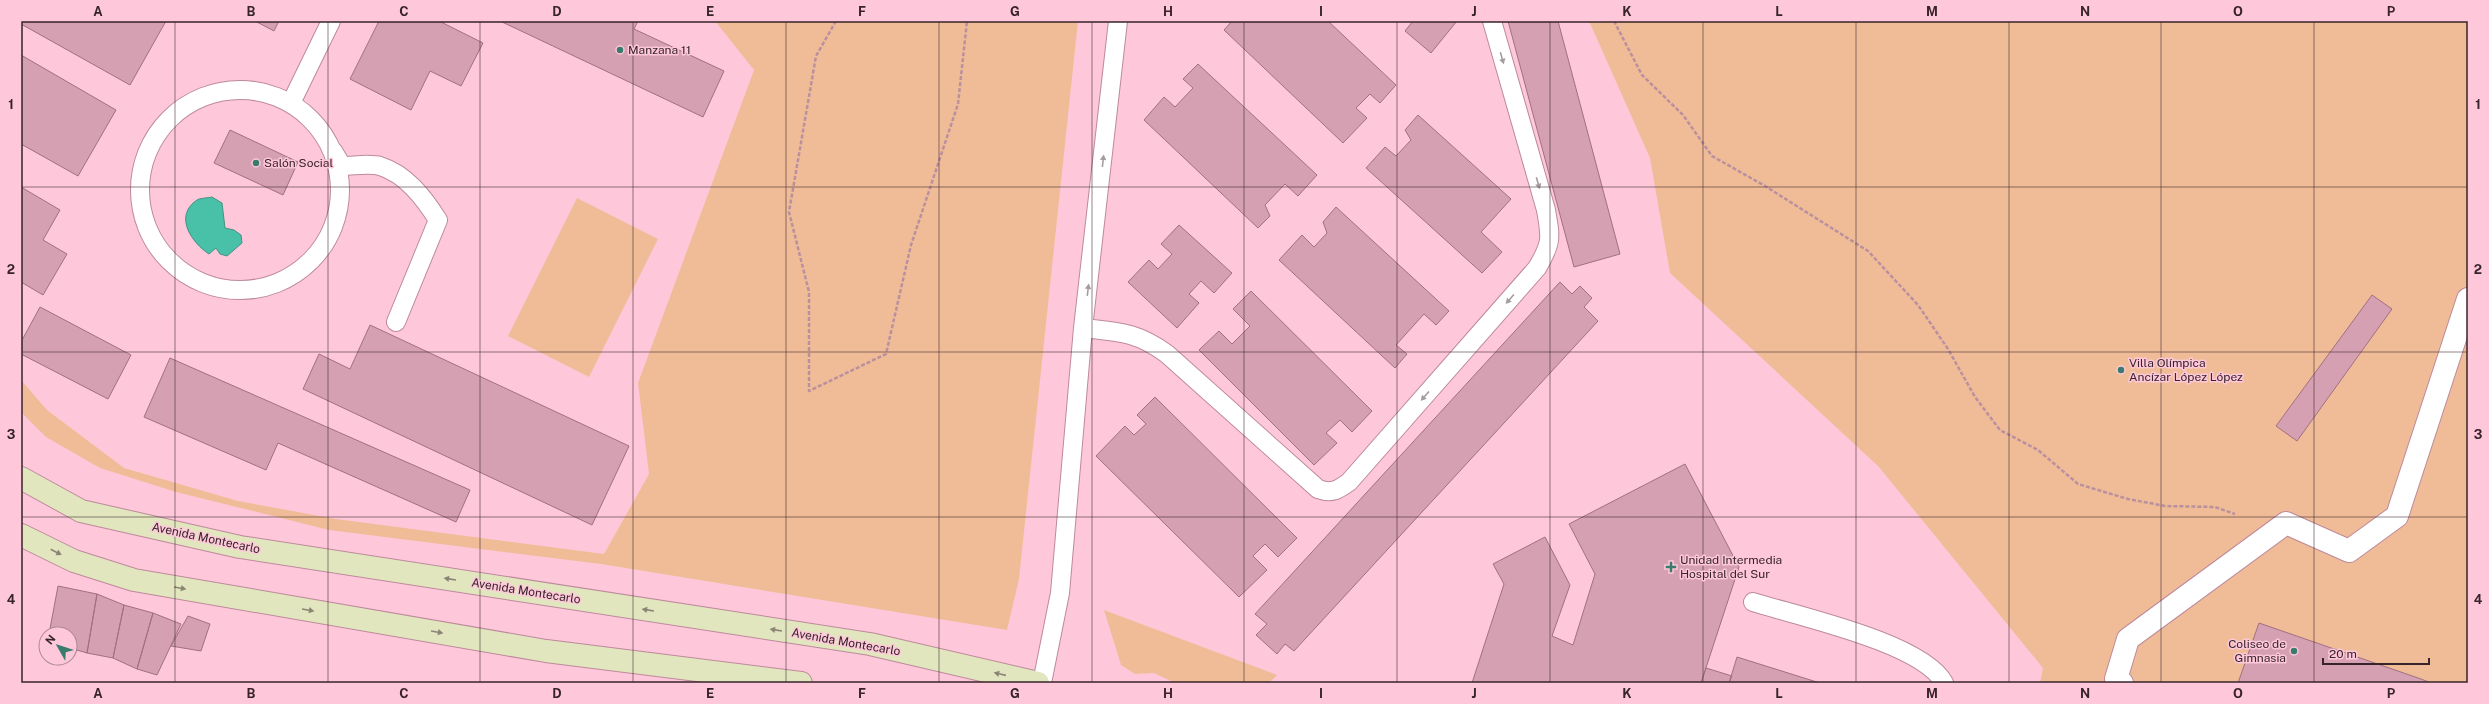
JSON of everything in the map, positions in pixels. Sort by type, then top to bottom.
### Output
[{"type":"main road","name":"Avenida Montecarlo","points":[[21,478],[81,511],[240,547],[870,644],[1038,683]]},
{"type":"main road","points":[[21,535],[74,562],[134,580],[546,651],[801,683]]},
{"type":"street","points":[[2122,683],[2116,679],[2128,639],[2286,523],[2349,551],[2397,516],[2468,299]]},
{"type":"lane","points":[[290,103],[331,21]]},
{"type":"lane","points":[[1042,683],[1060,593],[1083,328],[1118,21]]},
{"type":"lane","points":[[1083,328],[1130,333],[1151,342],[1167,354],[1318,489],[1328,493],[1337,491],[1349,482],[1537,268],[1549,248],[1550,231],[1546,210],[1492,21]]},
{"type":"lane","points":[[317,124],[335,157],[341,194],[331,231],[308,264],[273,284],[233,290],[193,280],[162,254],[143,218],[140,178],[153,140],[178,110],[212,92],[251,89],[290,103],[317,124],[342,166],[378,166],[394,172],[424,196],[438,220],[396,322]]},
{"type":"lane","points":[[1753,602],[1889,644],[1917,658],[1939,673],[1944,683]]},
{"type":"path","points":[[836,21],[816,56],[789,212],[809,292],[809,391],[886,354],[911,245],[958,104],[967,21]]},
{"type":"path","points":[[1614,21],[1642,74],[1683,115],[1712,156],[1765,186],[1868,251],[1918,305],[1948,349],[1975,397],[2000,430],[2038,450],[2078,484],[2128,499],[2165,506],[2215,507],[2235,514]]},
{"type":"shaded area","points":[[715,21],[1078,21],[1019,579],[1007,630],[601,564],[329,530],[176,492],[100,468],[46,437],[21,412],[21,380],[47,410],[124,468],[238,501],[336,519],[604,554],[649,474],[638,383],[754,70]]},
{"type":"shaded area","name":"Villa Olímpica Ancízar López López","points":[[1589,21],[2468,21],[2468,683],[2040,683],[2043,668],[1878,466],[1670,273],[1650,158]]},
{"type":"shaded area","points":[[212,197],[222,203],[225,228],[234,230],[241,235],[242,243],[227,256],[220,254],[216,248],[209,254],[191,236],[188,229],[186,214],[190,206],[198,199]]},
{"type":"shaded area","points":[[577,198],[658,239],[589,377],[508,336]]},
{"type":"shaded area","points":[[1104,610],[1277,675],[1269,683],[1175,683],[1154,673],[1135,674],[1121,665]]},
{"type":"building","points":[[21,21],[166,21],[130,85],[21,24]]},
{"type":"building","points":[[255,21],[279,21],[274,31]]},
{"type":"building","points":[[379,21],[439,21],[483,43],[461,86],[430,71],[411,110],[350,79]]},
{"type":"building","name":"Manzana 11","points":[[500,21],[638,21],[634,29],[724,71],[703,117]]},
{"type":"building","points":[[1232,21],[1328,21],[1396,85],[1380,103],[1370,94],[1356,108],[1367,118],[1343,143],[1224,30]]},
{"type":"building","points":[[1413,21],[1457,21],[1431,53],[1405,31]]},
{"type":"building","points":[[1508,21],[1558,21],[1620,254],[1574,267]]},
{"type":"building","points":[[21,55],[116,110],[78,176],[21,144]]},
{"type":"building","points":[[1198,64],[1317,175],[1298,196],[1285,184],[1265,205],[1270,216],[1258,228],[1144,120],[1164,97],[1175,107],[1193,88],[1183,79]]},
{"type":"building","points":[[1418,115],[1511,199],[1481,232],[1502,252],[1482,273],[1366,168],[1385,147],[1396,156],[1411,140],[1405,130]]},
{"type":"building","name":"Salón Social","points":[[230,130],[298,162],[283,195],[214,163]]},
{"type":"building","points":[[21,187],[60,210],[43,240],[67,254],[43,295],[21,282]]},
{"type":"building","points":[[1336,207],[1449,311],[1436,325],[1424,314],[1396,345],[1407,354],[1395,368],[1279,260],[1302,235],[1314,247],[1327,233],[1323,222]]},
{"type":"building","points":[[1179,225],[1232,273],[1214,293],[1201,281],[1189,294],[1199,303],[1177,328],[1128,282],[1149,260],[1158,269],[1172,254],[1161,244]]},
{"type":"building","points":[[1560,282],[1572,294],[1580,286],[1592,298],[1584,307],[1598,321],[1294,651],[1285,644],[1277,654],[1256,635],[1267,624],[1255,614]]},
{"type":"building","points":[[1251,291],[1372,411],[1352,432],[1340,420],[1326,433],[1337,443],[1314,465],[1199,350],[1219,331],[1232,344],[1250,326],[1233,309]]},
{"type":"building","points":[[2372,295],[2392,309],[2297,441],[2276,426]]},
{"type":"building","points":[[40,307],[131,355],[108,399],[21,354],[21,342]]},
{"type":"building","points":[[370,325],[629,446],[592,525],[303,389],[319,354],[350,369]]},
{"type":"building","points":[[170,358],[470,490],[456,522],[278,443],[266,470],[144,417]]},
{"type":"building","points":[[1155,397],[1297,538],[1278,557],[1265,544],[1253,556],[1267,570],[1239,597],[1096,456],[1125,426],[1134,435],[1146,424],[1137,415]]},
{"type":"building","points":[[1685,464],[1739,567],[1701,683],[1472,683],[1504,584],[1493,564],[1545,537],[1570,585],[1552,636],[1573,645],[1595,574],[1569,524]]},
{"type":"building","points":[[58,586],[97,594],[87,653],[78,650],[78,626],[50,626]]},
{"type":"building","points":[[97,594],[124,605],[113,658],[87,653]]},
{"type":"building","points":[[124,605],[153,613],[137,669],[113,658]]},
{"type":"building","points":[[153,613],[181,624],[157,675],[137,669]]},
{"type":"building","points":[[188,616],[210,624],[201,651],[171,646]]},
{"type":"building","name":"Coliseo de Gimnasia","points":[[2259,623],[2421,679],[2431,683],[2238,683]]},
{"type":"building","points":[[1737,657],[1820,683],[1729,683]]},
{"type":"building","points":[[1706,668],[1732,676],[1729,683],[1701,683]]},
{"type":"place","name":"Manzana 11","points":[[620,50]]},
{"type":"place","name":"Salón Social","points":[[256,163]]},
{"type":"place","name":"Villa Olímpica Ancízar López López","points":[[2121,370]]},
{"type":"place","name":"Unidad Intermedia Hospital del Sur","points":[[1671,567]]},
{"type":"place","name":"Coliseo de Gimnasia","points":[[2294,651]]}]
